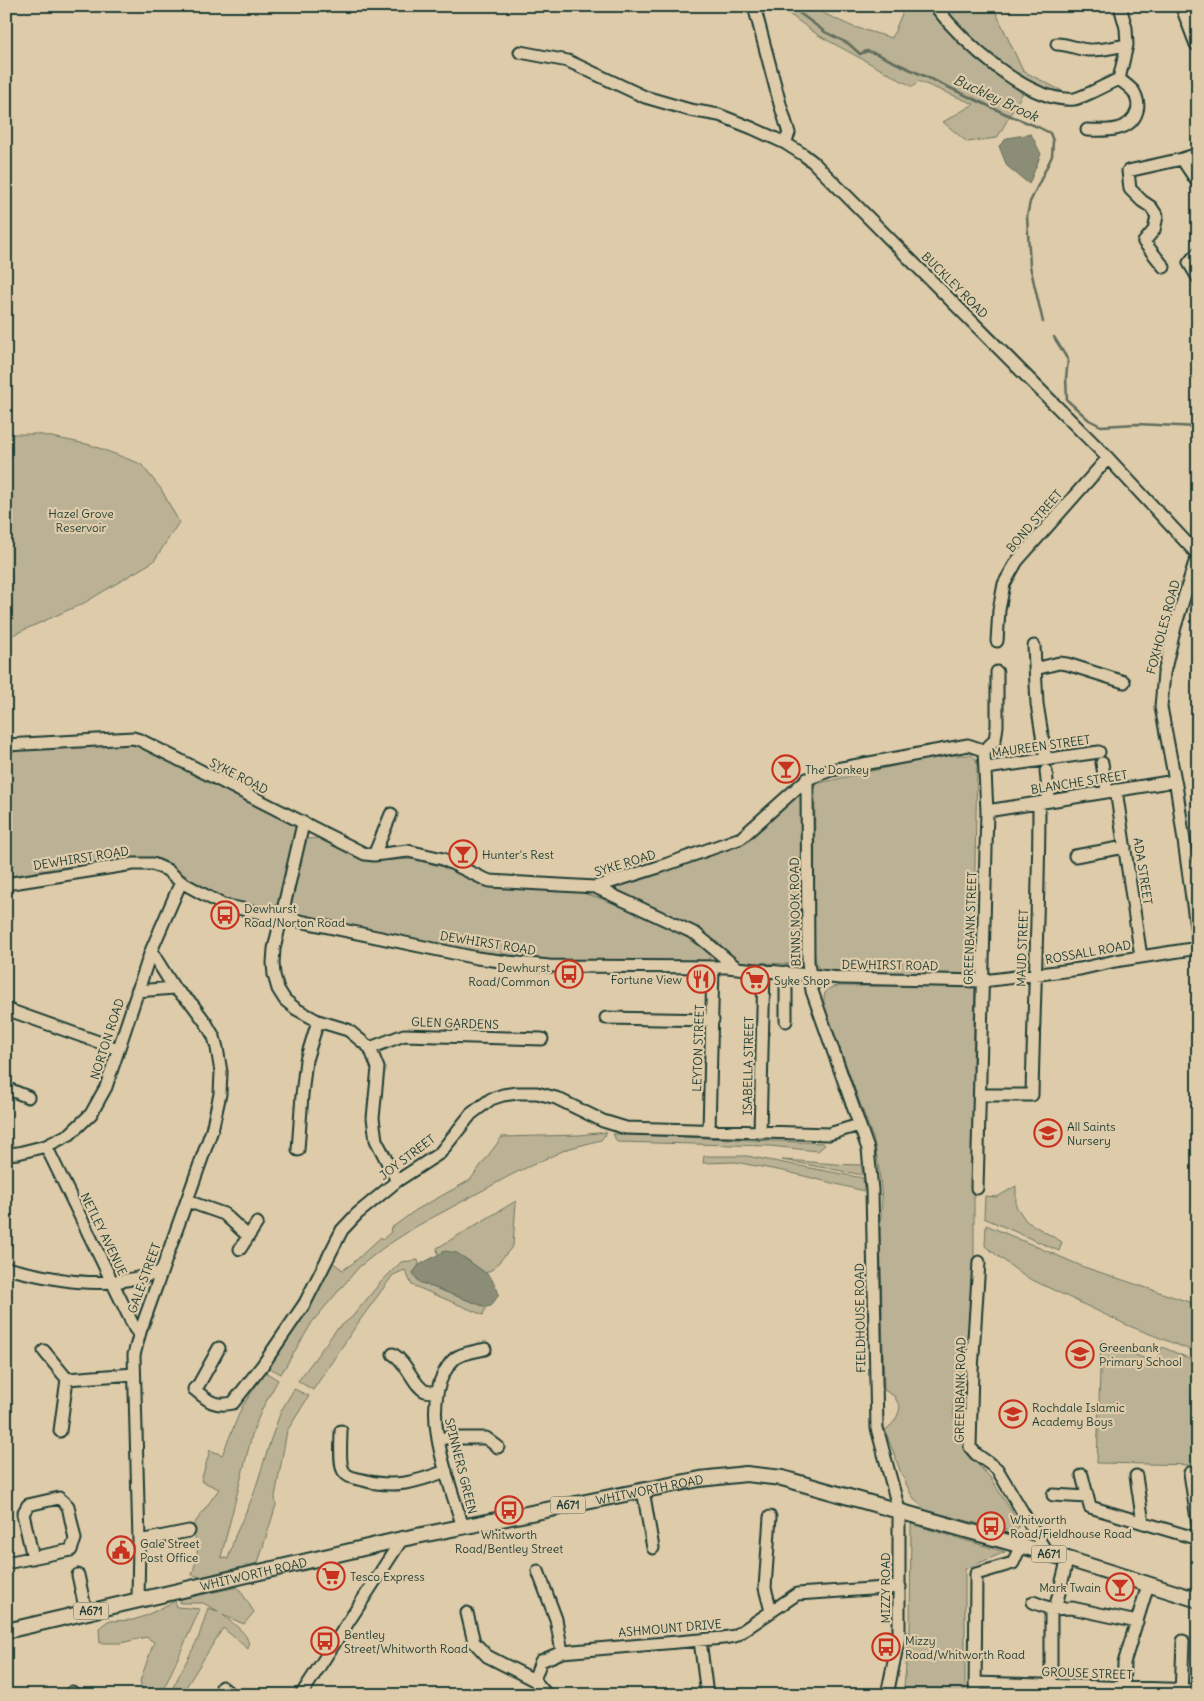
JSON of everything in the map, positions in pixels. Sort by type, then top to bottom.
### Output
[{"type":"highway","points":[[1184,6],[1198,43]]},
{"type":"highway","points":[[1196,6],[1198,11]]},
{"type":"main road","name":"WHITWORTH ROAD","points":[[6,1631],[402,1539],[700,1479],[746,1474],[782,1478],[898,1510],[1021,1545],[1198,1600]]},
{"type":"street","points":[[754,6],[789,133],[785,143]]},
{"type":"street","points":[[935,6],[948,23],[972,47],[1023,84],[1045,96],[1075,99],[1119,79]]},
{"type":"street","points":[[1119,79],[1127,45],[1126,28],[1120,6]]},
{"type":"street","points":[[1057,44],[1066,44],[1090,51],[1127,45]]},
{"type":"street","name":"BUCKLEY ROAD","points":[[520,52],[568,61],[645,97],[690,110],[719,115],[785,143],[804,155],[1108,458],[1198,557]]},
{"type":"street","points":[[1087,130],[1110,130],[1127,126],[1136,117],[1139,107],[1134,93],[1119,79]]},
{"type":"street","points":[[1164,267],[1144,242],[1154,230],[1157,216],[1151,207],[1130,190],[1128,170],[1198,154]]},
{"type":"street","points":[[1182,159],[1198,183]]},
{"type":"street","points":[[1198,253],[1189,264],[1198,278]]},
{"type":"street","name":"BOND STREET","points":[[997,641],[998,610],[1004,584],[1017,561],[1108,458]]},
{"type":"street","name":"FOXHOLES ROAD","points":[[1198,557],[1175,627],[1164,673],[1161,707],[1175,781],[1198,942]]},
{"type":"street","points":[[1034,646],[1037,704],[1046,759]]},
{"type":"street","points":[[1035,669],[1059,663],[1067,664],[1124,682]]},
{"type":"street","points":[[984,752],[995,740],[997,672]]},
{"type":"street","name":"SYKE ROAD","points":[[6,745],[133,738],[358,852],[374,855],[408,851],[443,859],[490,881],[595,887],[741,838],[807,779],[831,770],[968,746],[980,748],[984,752]]},
{"type":"street","name":"GREENBANK STREET","points":[[976,1188],[988,811],[984,752]]},
{"type":"street","name":"MAUREEN STREET","points":[[986,768],[1046,759],[1101,757]]},
{"type":"street","name":"ADA STREET","points":[[1101,757],[1112,791],[1125,847],[1142,957]]},
{"type":"street","name":"MAUD STREET","points":[[980,1095],[1032,1095],[1034,975],[1039,863],[1046,771]]},
{"type":"street","name":"BINNS NOOK ROAD","points":[[807,779],[808,962],[812,991],[859,1125]]},
{"type":"street","name":"BLANCHE STREET","points":[[988,811],[1175,781]]},
{"type":"street","points":[[374,855],[391,814]]},
{"type":"street","points":[[303,824],[281,917],[273,964],[278,989],[290,1005],[318,1021],[348,1030],[370,1048],[378,1068],[373,1118],[376,1140],[397,1181]]},
{"type":"street","points":[[1075,856],[1125,847]]},
{"type":"street","name":"DEWHIRST ROAD","points":[[6,884],[132,864],[154,864],[167,870],[181,882],[223,905],[477,958],[549,966],[713,967],[786,972],[811,976],[983,981]]},
{"type":"street","name":"NORTON ROAD","points":[[6,1154],[18,1154],[46,1146],[70,1134],[91,1114],[106,1087],[151,951],[181,882]]},
{"type":"street","points":[[595,887],[696,934],[737,968]]},
{"type":"street","name":"ROSSALL ROAD","points":[[983,981],[1080,969],[1198,948]]},
{"type":"street","name":"GALE STREET","points":[[138,1600],[139,1541],[134,1355],[140,1332],[212,1130],[220,1094],[222,1072],[218,1048],[206,1023],[192,1004],[174,988],[151,951]]},
{"type":"street","name":"LEYTON STREET","points":[[709,1131],[713,967]]},
{"type":"street","name":"ISABELLA STREET","points":[[760,1133],[764,970]]},
{"type":"street","points":[[786,972],[786,1021]]},
{"type":"street","points":[[137,991],[174,988]]},
{"type":"street","points":[[6,1009],[118,1049]]},
{"type":"street","points":[[606,1018],[713,1020]]},
{"type":"street","points":[[298,1150],[306,1060],[318,1021]]},
{"type":"street","name":"GLEN GARDENS","points":[[370,1048],[404,1035],[542,1039]]},
{"type":"street","points":[[6,1088],[28,1097]]},
{"type":"street","name":"JOY STREET","points":[[219,1348],[199,1384],[194,1389],[207,1400],[222,1406],[233,1404],[306,1303],[342,1230],[357,1214],[397,1181],[440,1153],[471,1114],[490,1099],[517,1093],[537,1094],[556,1098],[603,1121],[626,1128],[829,1134],[859,1125]]},
{"type":"street","name":"FIELDHOUSE ROAD","points":[[859,1125],[868,1149],[872,1190],[877,1428],[898,1510]]},
{"type":"street","name":"NETLEY AVENUE","points":[[46,1146],[135,1329],[140,1332]]},
{"type":"street","points":[[186,1201],[224,1214],[248,1236]]},
{"type":"street","points":[[240,1249],[257,1223]]},
{"type":"street","name":"GREENBANK ROAD","points":[[979,1262],[972,1370],[970,1447],[976,1454],[997,1469],[1047,1554]]},
{"type":"street","points":[[6,1268],[41,1276],[79,1281],[112,1282],[161,1272]]},
{"type":"street","name":"SPINNERS GREEN","points":[[462,1527],[435,1423],[437,1392],[448,1365],[459,1356],[485,1349]]},
{"type":"street","points":[[44,1351],[67,1380],[60,1431]]},
{"type":"street","points":[[393,1354],[399,1358],[420,1387],[425,1391],[437,1392]]},
{"type":"street","points":[[67,1380],[134,1374]]},
{"type":"street","points":[[341,1431],[341,1468],[348,1477],[371,1483],[393,1485],[424,1479],[446,1470]]},
{"type":"street","points":[[438,1438],[486,1438],[498,1447]]},
{"type":"street","points":[[1190,1473],[1198,1526]]},
{"type":"street","points":[[1082,1475],[1088,1502]]},
{"type":"street","points":[[1136,1476],[1143,1522]]},
{"type":"street","points":[[642,1490],[653,1548]]},
{"type":"street","points":[[1053,1495],[1088,1502],[1198,1539]]},
{"type":"street","points":[[6,1563],[33,1558],[70,1550],[75,1539],[68,1506],[59,1498],[28,1505],[23,1514],[33,1558]]},
{"type":"street","name":"MIZZY ROAD","points":[[887,1695],[899,1638],[898,1510]]},
{"type":"street","points":[[770,1517],[765,1588],[771,1611]]},
{"type":"street","points":[[139,1541],[189,1530]]},
{"type":"street","points":[[301,1695],[402,1539]]},
{"type":"street","points":[[975,1695],[976,1574],[1013,1563],[1021,1545]]},
{"type":"street","points":[[1051,1690],[1053,1609],[1066,1566]]},
{"type":"street","points":[[538,1571],[556,1619],[562,1652]]},
{"type":"street","points":[[78,1575],[86,1612]]},
{"type":"street","points":[[1124,1691],[1124,1663],[1148,1585]]},
{"type":"street","name":"ASHMOUNT DRIVE","points":[[534,1680],[541,1661],[562,1652],[735,1636],[797,1594],[900,1587]]},
{"type":"street","points":[[1033,1602],[1053,1609],[1072,1608],[1137,1622]]},
{"type":"street","points":[[467,1613],[474,1642],[487,1656],[534,1680],[547,1695]]},
{"type":"street","points":[[700,1640],[707,1695]]},
{"type":"street","points":[[1181,1692],[1183,1641]]},
{"type":"street","name":"GROUSE STREET","points":[[975,1683],[1051,1690],[1181,1692],[1198,1690]]},
{"type":"street","points":[[222,1687],[232,1695]]},
{"type":"green space","points":[[778,6],[808,6],[851,26],[892,38],[905,6],[993,6],[1023,71],[1066,93],[1025,89],[997,138],[967,142],[943,122],[974,104],[918,81],[913,87],[818,35]]},
{"type":"green space","name":"Hazel Grove Reservoir","points":[[6,434],[37,434],[91,445],[141,464],[161,489],[179,522],[154,561],[84,603],[6,638]]},
{"type":"green space","points":[[129,743],[141,747],[296,826],[299,832],[278,911],[275,912],[227,901],[206,890],[168,865],[143,858],[116,860],[6,877],[6,749]]},
{"type":"green space","points":[[942,755],[971,755],[976,759],[977,765],[973,965],[971,973],[964,975],[826,973],[818,968],[814,954],[815,784]]},
{"type":"green space","points":[[803,787],[802,949],[798,959],[790,964],[737,962],[605,888],[742,841]]},
{"type":"green space","points":[[319,838],[360,858],[376,861],[413,859],[451,869],[490,887],[554,889],[583,893],[615,903],[673,929],[709,952],[710,958],[707,961],[612,962],[564,961],[517,957],[432,944],[290,915],[288,911],[304,846],[307,839]]},
{"type":"green space","points":[[838,986],[975,986],[973,1061],[976,1127],[974,1258],[968,1406],[953,1405],[953,1410],[957,1428],[967,1438],[967,1454],[990,1477],[1020,1526],[1015,1530],[1003,1530],[925,1510],[912,1496],[885,1430],[895,1420],[900,1407],[894,1396],[884,1390],[880,1232],[882,1198],[874,1141],[824,1005],[826,991]]},
{"type":"green space","points":[[607,1132],[601,1140],[567,1149],[513,1174],[417,1226],[383,1248],[359,1267],[313,1321],[281,1374],[268,1367],[309,1307],[332,1262],[343,1270],[381,1237],[383,1239],[391,1232],[390,1229],[416,1210],[470,1180],[502,1137],[579,1135]]},
{"type":"green space","points":[[613,1134],[823,1143],[825,1145],[818,1151],[770,1146],[617,1142]]},
{"type":"green space","points":[[704,1156],[747,1156],[863,1178],[864,1191],[788,1172],[735,1162],[703,1163]]},
{"type":"green space","points":[[782,1160],[861,1165],[863,1175]]},
{"type":"green space","points":[[1016,1186],[1016,1206],[1026,1221],[1062,1242],[1059,1251],[984,1218],[985,1196],[997,1197]]},
{"type":"green space","points":[[516,1201],[513,1246],[493,1269],[485,1273],[457,1254],[445,1253],[438,1255],[437,1248]]},
{"type":"green space","points":[[986,1225],[1084,1267],[1198,1305],[1198,1353],[1127,1325],[1024,1276],[985,1246]]},
{"type":"green space","points":[[418,1260],[419,1265],[413,1273],[419,1282],[486,1307],[483,1315],[412,1285],[405,1270],[393,1275],[313,1390],[298,1381],[336,1330],[352,1317],[380,1283],[401,1262]]},
{"type":"green space","points":[[1101,1340],[1155,1363],[1162,1347],[1198,1362],[1198,1465],[1097,1463]]},
{"type":"green space","points":[[265,1372],[278,1380],[262,1409],[253,1431],[221,1557],[228,1559],[235,1536],[253,1496],[281,1411],[294,1389],[309,1396],[287,1431],[275,1497],[276,1505],[258,1563],[201,1577],[192,1575],[197,1551],[192,1527],[219,1489],[201,1481],[210,1450],[222,1455],[242,1407]]},
{"type":"green space","points":[[911,1524],[1005,1552],[965,1569],[965,1695],[903,1695],[910,1629]]},
{"type":"green space","points":[[238,1587],[254,1612],[244,1624],[223,1615],[245,1635],[249,1644],[248,1649],[223,1628],[181,1695],[169,1695],[198,1639],[208,1608],[218,1611],[203,1603],[180,1603],[181,1599]]},
{"type":"green space","points":[[175,1601],[177,1607],[200,1609],[161,1695],[144,1695],[140,1681],[154,1642],[146,1637],[121,1643],[100,1643],[99,1628],[108,1621],[133,1620],[145,1616]]},
{"type":"shaded area","points":[[1031,134],[1041,154],[1029,184],[1007,166],[999,146],[1007,138]]},
{"type":"shaded area","points":[[445,1251],[457,1253],[490,1276],[498,1291],[498,1296],[491,1306],[486,1307],[419,1282],[413,1273],[419,1265]]},
{"type":"waterway","name":"Buckley Brook","points":[[790,6],[825,32],[849,44],[860,54],[867,51],[877,54],[1050,133],[1053,141],[1052,156],[1030,202],[1027,216],[1030,266],[1043,322]]},
{"type":"waterway","name":"Buckley Brook","points":[[1054,337],[1068,360],[1066,378],[1067,400],[1089,420],[1101,426],[1137,424],[1198,427]]},
{"type":"place","name":"The Donkey","points":[[786,769]]},
{"type":"place","name":"Hunter's Rest","points":[[463,854]]},
{"type":"place","name":"Dewhurst Road/Norton Road","points":[[225,915]]},
{"type":"place","name":"Dewhurst Road/Common","points":[[569,974]]},
{"type":"place","name":"Fortune View","points":[[701,979]]},
{"type":"place","name":"Syke Shop","points":[[755,980]]},
{"type":"place","name":"All Saints Nursery","points":[[1048,1133]]},
{"type":"place","name":"Greenbank Primary School","points":[[1080,1354]]},
{"type":"place","name":"Rochdale Islamic Academy Boys","points":[[1013,1414]]},
{"type":"place","name":"Whitworth Road/Bentley Street","points":[[509,1510]]},
{"type":"place","name":"Whitworth Road/Fieldhouse Road","points":[[991,1526]]},
{"type":"place","name":"Gale Street Post Office","points":[[121,1550]]},
{"type":"place","name":"Tesco Express","points":[[331,1576]]},
{"type":"place","name":"Mark Twain","points":[[1120,1587]]},
{"type":"place","name":"Bentley Street/Whitworth Road","points":[[325,1641]]},
{"type":"place","name":"Mizzy Road/Whitworth Road","points":[[886,1647]]}]
